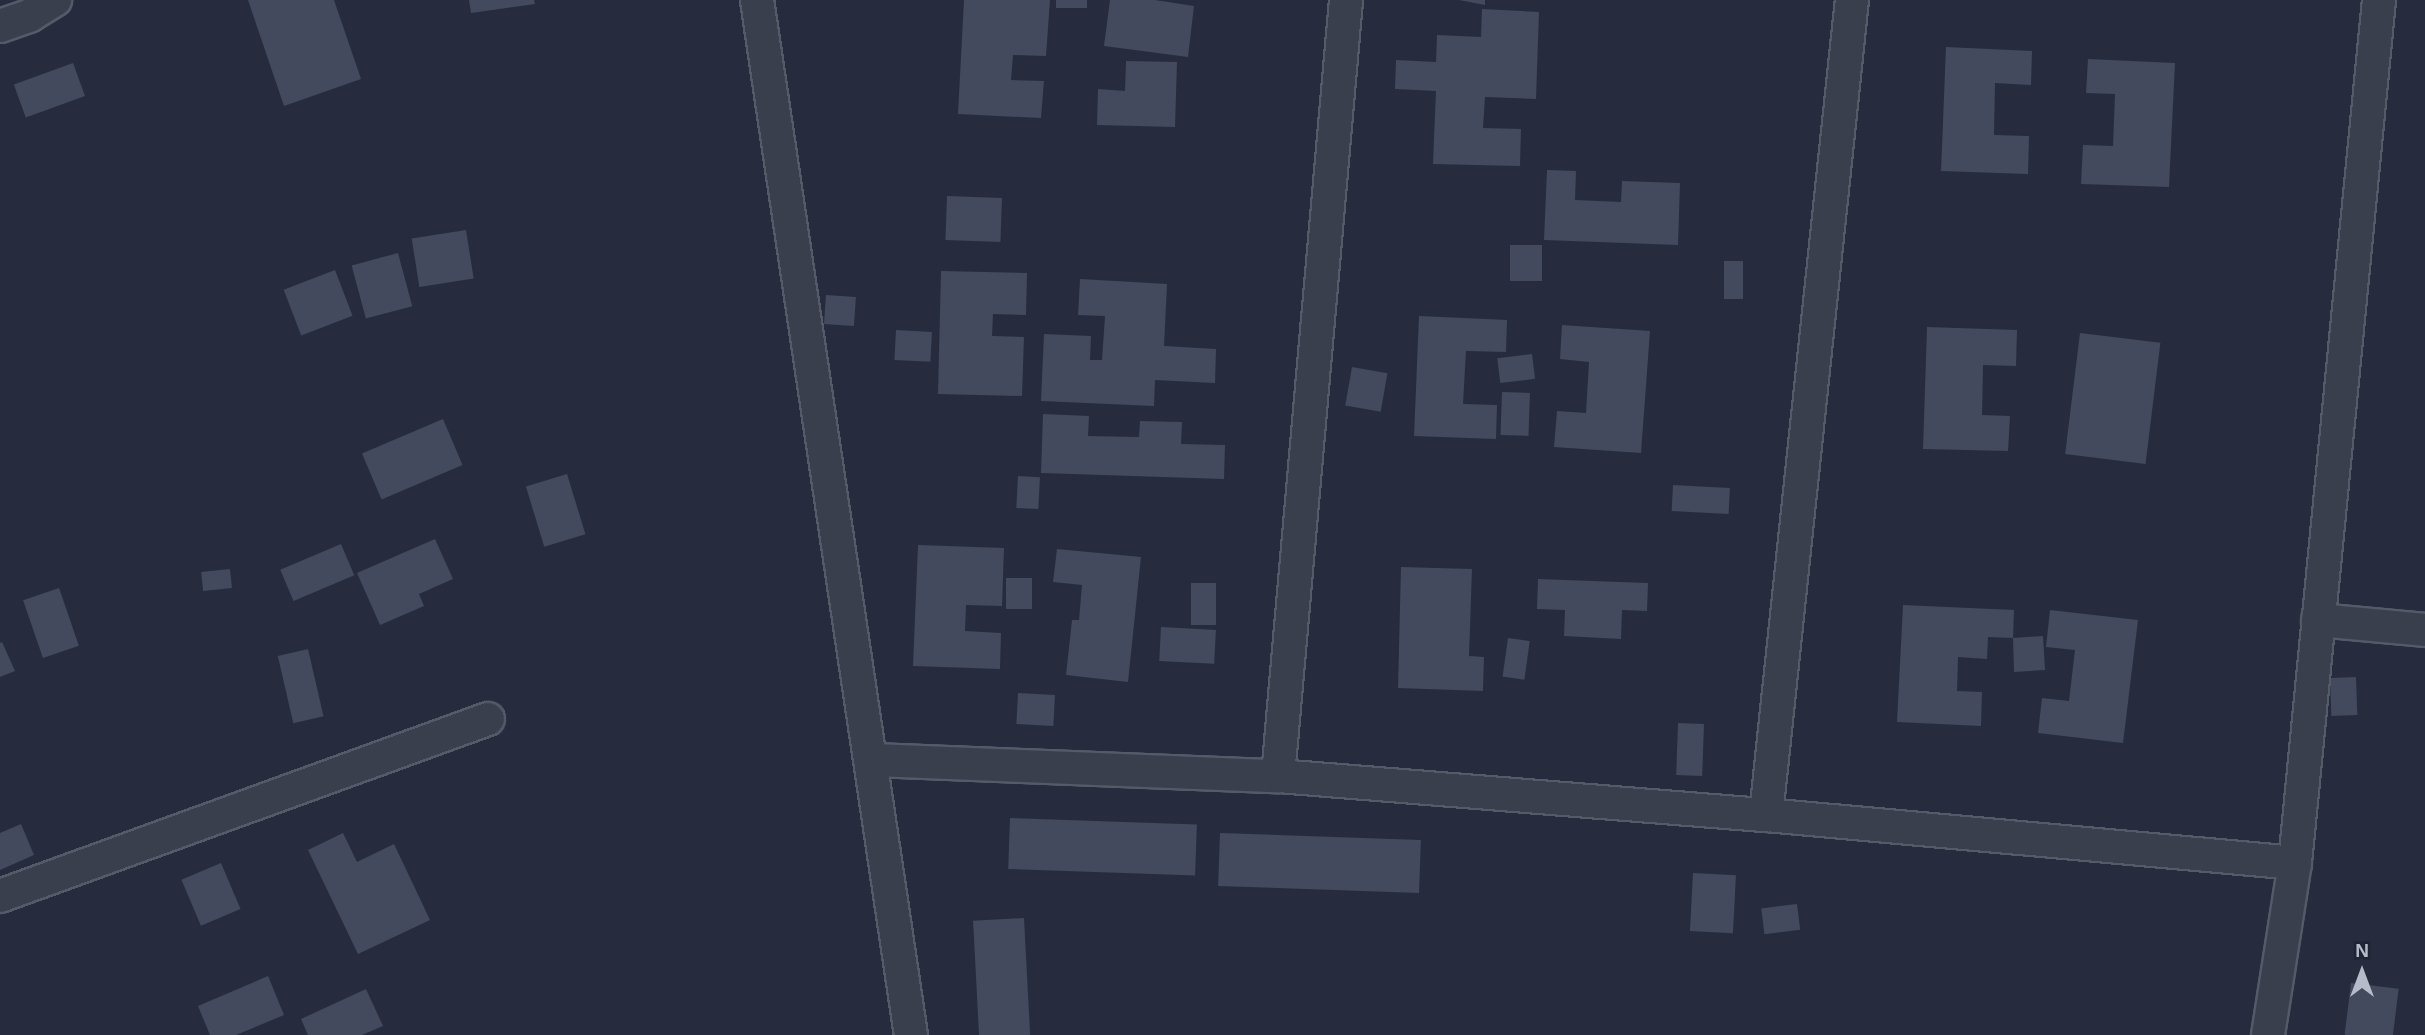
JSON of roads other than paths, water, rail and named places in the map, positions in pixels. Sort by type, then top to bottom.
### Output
[{"type":"street","points":[[0,26],[29,16],[55,0]]},
{"type":"street","points":[[757,0],[873,760],[911,1035]]},
{"type":"street","points":[[1278,776],[1346,0]]},
{"type":"street","points":[[1766,815],[1852,0]]},
{"type":"street","points":[[2268,1035],[2295,863],[2379,0]]},
{"type":"street","points":[[2318,620],[2425,629]]},
{"type":"street","points":[[0,896],[488,719]]},
{"type":"street","points":[[873,760],[1278,776],[1766,815],[2295,863]]}]
